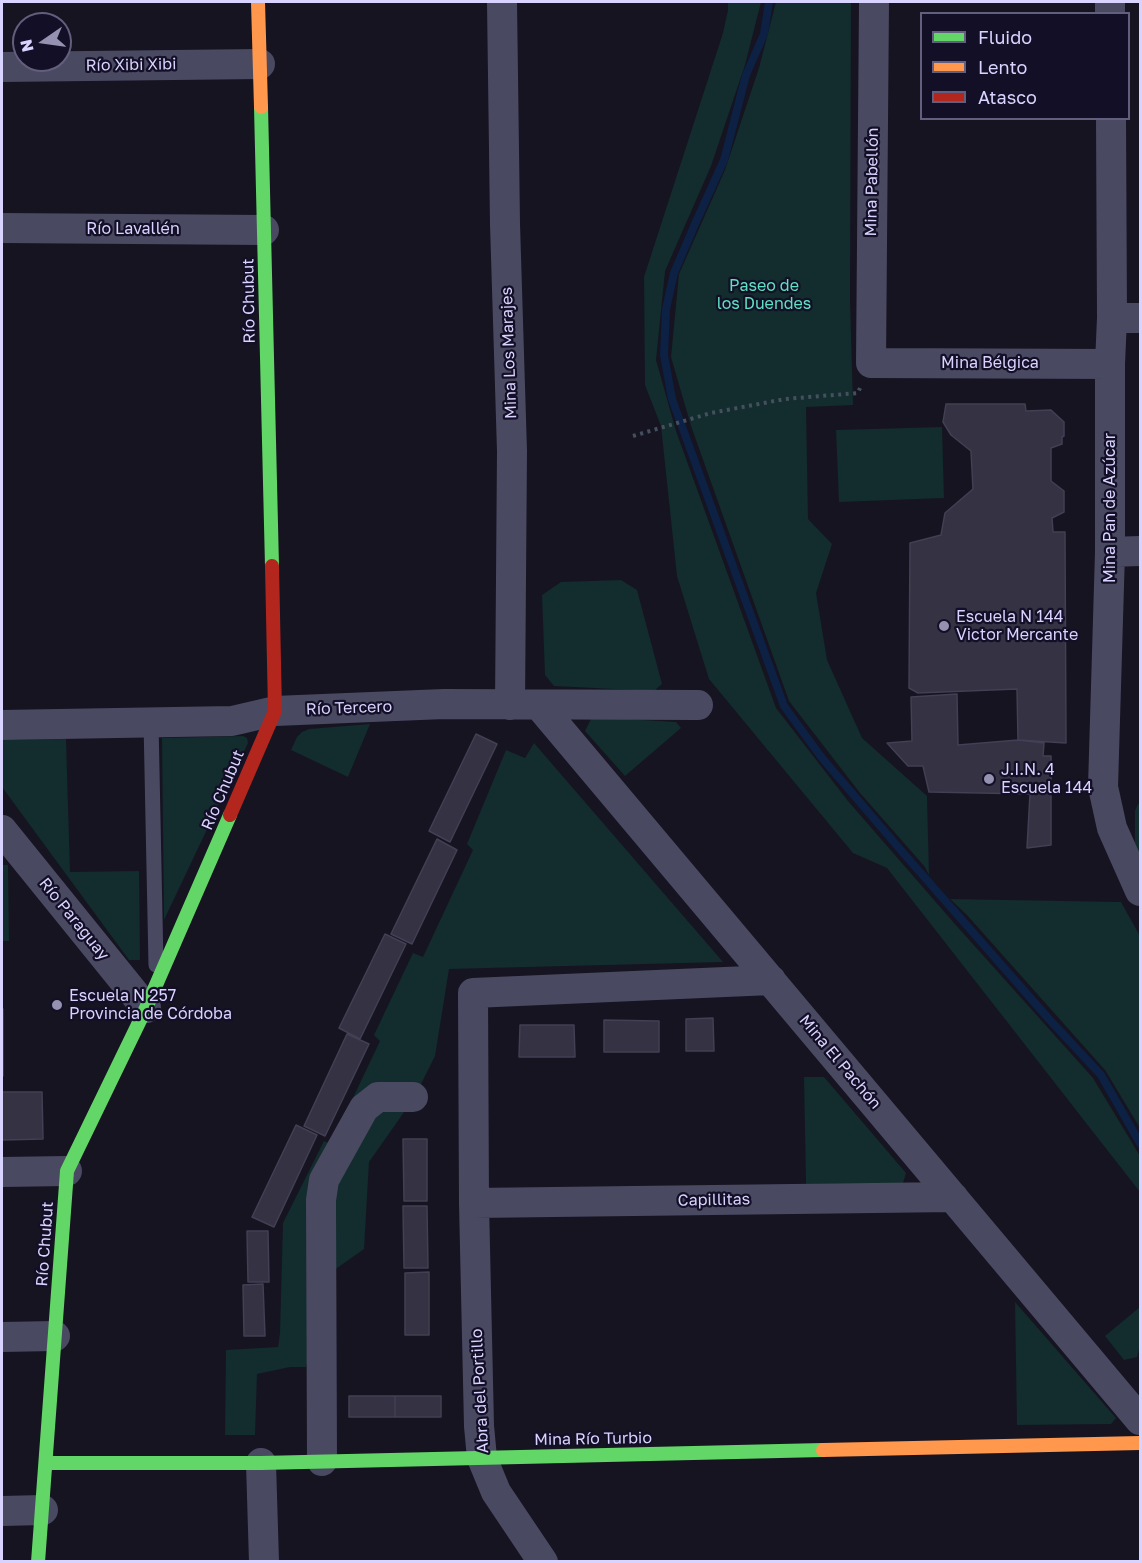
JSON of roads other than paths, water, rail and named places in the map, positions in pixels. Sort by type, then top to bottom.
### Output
[{"type":"street","name":"Río Chubut","points":[[38,1562],[67,1171],[151,997],[275,711],[258,2]]},
{"type":"street","name":"Mina Los Marajes","points":[[502,2],[505,224],[512,452],[525,705]]},
{"type":"street","name":"Mina Pabellón","points":[[871,363],[874,2]]},
{"type":"street","name":"Río Xibi Xibi","points":[[2,67],[260,64]]},
{"type":"street","name":"Mina Pan de Azúcar","points":[[1111,120],[1126,318],[1110,364],[1110,552],[1103,787],[1112,828],[1140,891]]},
{"type":"street","name":"Río Lavallén","points":[[2,228],[264,230]]},
{"type":"street","name":"Mina Bélgica","points":[[871,363],[1110,364]]},
{"type":"street","points":[[1110,552],[1140,551]]},
{"type":"street","name":"Río Tercero","points":[[2,725],[232,721],[275,711],[444,704],[699,705]]},
{"type":"street","name":"Mina El Pachón","points":[[525,705],[771,980],[1140,1420]]},
{"type":"street","name":"Río Paraguay","points":[[2,830],[151,997]]},
{"type":"street","name":"Abra del Portillo","points":[[543,1562],[496,1492],[482,1458],[479,1426],[474,1203],[473,993],[771,980]]},
{"type":"street","points":[[322,1461],[321,1200],[324,1180],[364,1108],[378,1097],[413,1097]]},
{"type":"street","points":[[2,1172],[67,1171]]},
{"type":"street","name":"Capillitas","points":[[474,1203],[953,1197]]},
{"type":"street","points":[[2,1337],[56,1336]]},
{"type":"street","name":"Mina Río Turbio","points":[[46,1463],[261,1463],[1140,1443]]},
{"type":"street","points":[[261,1463],[264,1561]]},
{"type":"street","points":[[2,1511],[43,1510]]},
{"type":"lane","points":[[151,722],[151,997]]},
{"type":"waterway","points":[[769,2],[764,34],[746,75],[724,160],[674,273],[666,309],[664,355],[672,399],[784,706],[822,758],[905,855],[1101,1075],[1140,1143]]},
{"type":"place","name":"Escuela N 144 Victor Mercante","points":[[944,626]]},
{"type":"place","name":"J.I.N. 4 Escuela 144","points":[[989,779]]},
{"type":"place","name":"Escuela N 257 Provincia de Córdoba","points":[[57,1005]]},
{"type":"park label","name":"Paseo de los Duendes","points":[[764,295]]}]
